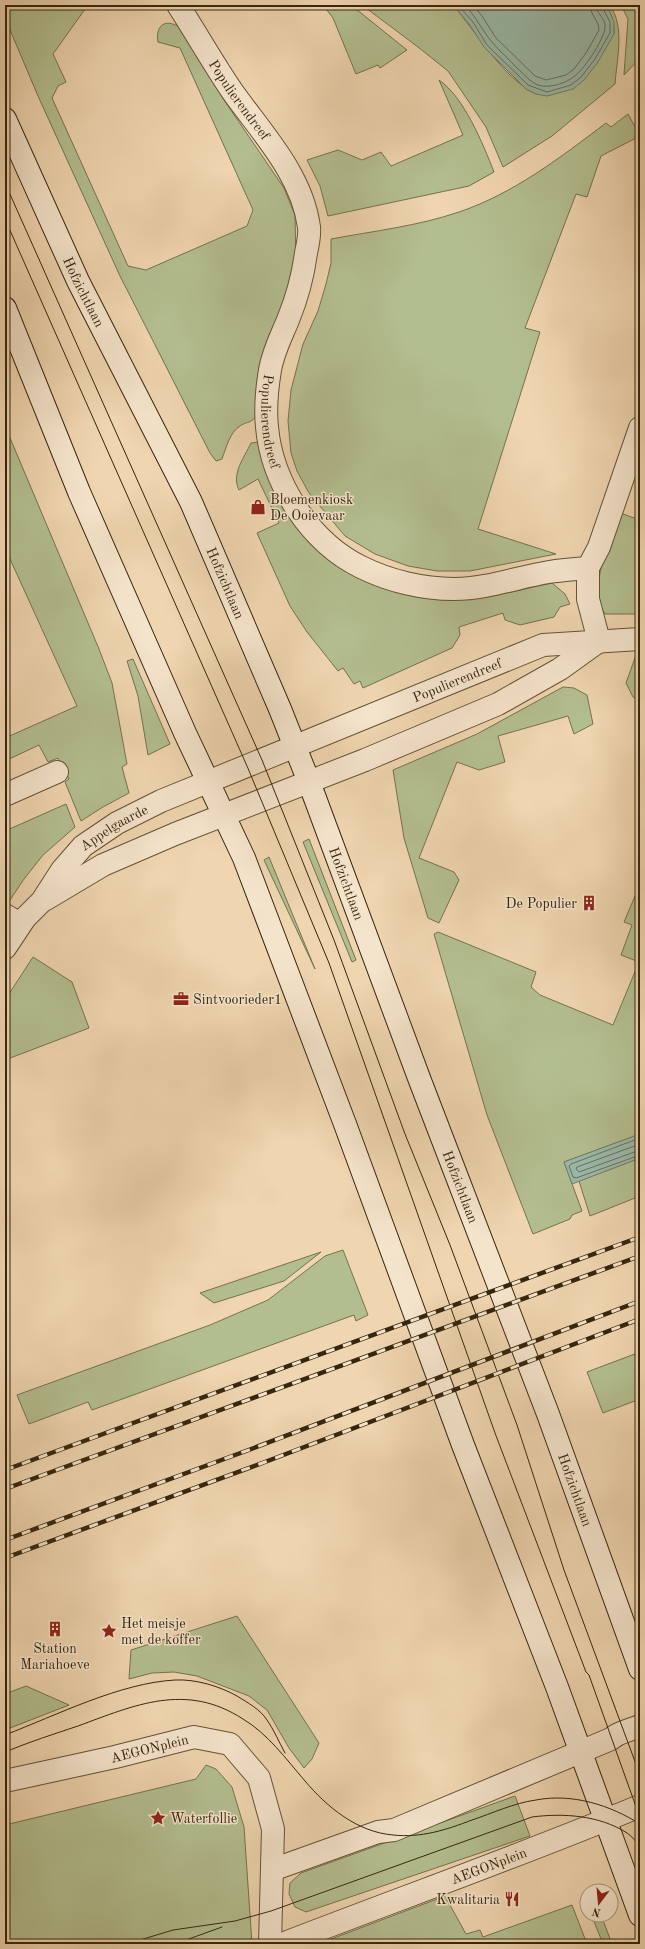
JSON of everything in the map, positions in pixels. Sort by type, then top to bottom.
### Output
[{"type":"street","name":"Populierendreef","points":[[178,5],[231,89],[293,176],[306,211],[309,233],[304,269],[299,289],[272,358],[267,388],[266,426],[272,455],[285,488],[306,522],[332,547],[360,566],[390,578],[413,584],[456,589],[484,586],[549,572],[588,568]]},
{"type":"street","name":"Hofzichtlaan","points":[[5,119],[78,281],[191,502],[280,708],[416,1071],[548,1414],[640,1669]]},
{"type":"street","points":[[5,308],[79,492],[208,782],[244,858],[342,1117],[463,1445],[555,1682],[640,1915]]},
{"type":"street","points":[[224,815],[309,782],[498,704],[560,669],[599,641],[588,599],[588,568],[599,547],[640,428]]},
{"type":"street","name":"Populierendreef","points":[[208,782],[543,644],[640,639]]},
{"type":"street","points":[[5,795],[57,772]]},
{"type":"street","name":"Appelgaarde","points":[[42,902],[62,870],[86,844],[117,823],[161,801],[208,782]]},
{"type":"street","name":"Appelgaarde","points":[[5,948],[13,919],[103,865],[224,815]]},
{"type":"street","points":[[272,1870],[378,1832],[394,1830],[580,1752],[612,1738],[616,1734],[640,1726]]},
{"type":"street","name":"AEGONplein","points":[[5,1781],[115,1757],[194,1737],[230,1744],[259,1778],[273,1829],[270,1944]]},
{"type":"street","points":[[605,1820],[640,1806]]},
{"type":"street","name":"AEGONplein","points":[[282,1944],[524,1851],[566,1837],[605,1820]]},
{"type":"green space","points":[[5,5],[88,5],[53,54],[66,82],[58,86],[52,98],[128,266],[146,270],[247,226],[253,210],[180,48],[158,42],[157,36],[162,25],[169,23],[179,27],[226,103],[284,188],[295,215],[296,262],[258,414],[253,420],[243,424],[234,432],[222,459],[216,461],[210,453],[120,276],[38,96],[5,18]]},
{"type":"green space","points":[[323,5],[351,5],[407,50],[380,68],[378,65],[356,74],[333,18]]},
{"type":"green space","points":[[362,5],[453,5],[491,54],[512,77],[524,87],[536,94],[614,34],[612,18],[609,11],[603,5],[610,5],[615,14],[619,33],[615,84],[552,136],[503,167],[486,127],[448,71]]},
{"type":"green space","points":[[621,5],[640,5],[640,58],[624,75],[628,19]]},
{"type":"green space","points":[[439,80],[457,98],[472,122],[494,172],[469,186],[328,216],[320,186],[307,160],[338,150],[362,160],[381,152],[391,166],[463,135]]},
{"type":"green space","points":[[628,114],[640,136],[601,156],[587,197],[576,194],[525,328],[540,332],[478,529],[556,554],[470,571],[437,571],[408,566],[375,554],[345,536],[309,493],[297,471],[291,453],[288,421],[291,390],[303,344],[318,311],[331,263],[331,239],[428,221],[459,212],[479,204],[536,174],[606,123],[611,127]]},
{"type":"green space","points":[[5,426],[112,683],[127,764],[122,767],[129,793],[81,821],[65,782],[69,779],[58,758],[48,762],[39,745],[5,761],[5,738],[77,706],[5,548]]},
{"type":"green space","points":[[260,442],[267,471],[383,587],[412,596],[450,600],[488,597],[552,583],[565,594],[570,604],[560,607],[554,617],[520,625],[505,620],[503,613],[459,627],[460,635],[452,648],[363,688],[360,681],[354,684],[343,668],[338,671],[307,632],[290,606],[257,533],[279,523],[258,479],[239,490],[237,484],[237,472],[239,466],[251,443]]},
{"type":"green space","points":[[620,513],[640,520],[640,614],[605,614],[600,603],[598,591],[602,564]]},
{"type":"green space","points":[[636,655],[640,655],[640,701],[633,697],[626,683]]},
{"type":"green space","points":[[133,659],[170,744],[148,755],[138,696],[127,661]]},
{"type":"green space","points":[[563,687],[574,688],[587,695],[593,724],[574,734],[568,716],[498,736],[505,762],[479,770],[457,762],[419,858],[454,872],[459,880],[439,923],[428,918],[404,838],[393,770],[477,734]]},
{"type":"green space","points":[[66,804],[75,827],[43,855],[10,900],[5,897],[5,831]]},
{"type":"green space","points":[[309,839],[356,960],[352,962],[303,842]]},
{"type":"green space","points":[[269,857],[315,969],[264,860]]},
{"type":"green space","points":[[640,884],[640,1134],[564,1162],[582,1211],[572,1215],[570,1219],[533,1234],[487,1115],[434,934],[438,932],[536,972],[531,987],[540,995],[613,1025],[639,962],[621,955],[632,925],[624,922]]},
{"type":"green space","points":[[33,957],[72,982],[89,1028],[5,1060],[5,1000]]},
{"type":"green space","points":[[640,1158],[640,1196],[590,1216],[579,1181]]},
{"type":"green space","points":[[343,1250],[368,1315],[356,1321],[354,1315],[92,1410],[88,1402],[29,1424],[17,1395],[210,1325],[268,1300],[325,1256]]},
{"type":"green space","points":[[321,1252],[284,1281],[214,1303],[200,1293]]},
{"type":"green space","points":[[640,1352],[640,1399],[603,1413],[587,1372]]},
{"type":"green space","points":[[237,1616],[319,1743],[312,1759],[304,1768],[289,1748],[267,1710],[249,1696],[197,1676],[174,1672],[152,1673],[129,1679],[131,1650]]},
{"type":"green space","points":[[26,1686],[69,1705],[5,1730],[5,1694]]},
{"type":"green space","points":[[206,1765],[216,1769],[232,1787],[244,1827],[252,1944],[5,1944],[5,1825],[196,1779]]},
{"type":"green space","points":[[515,1796],[530,1836],[306,1912],[295,1907],[289,1894],[290,1883],[301,1873]]},
{"type":"green space","points":[[445,1896],[466,1934],[480,1930],[483,1937],[572,1905],[587,1944],[318,1944]]},
{"type":"green space","points":[[595,1923],[604,1923],[612,1944],[603,1944]]},
{"type":"water","points":[[453,5],[603,5],[609,10],[614,22],[614,34],[598,62],[584,80],[573,89],[547,96],[536,94],[526,89],[484,47],[470,25]]},
{"type":"water","points":[[640,1134],[640,1158],[572,1184],[564,1162]]},
{"type":"tram line","points":[[5,183],[262,760],[334,940],[405,1134],[450,1245],[517,1425],[564,1570],[640,1775]]},
{"type":"tram line","points":[[5,219],[247,766],[329,963],[495,1433],[586,1672],[589,1675],[640,1818]]},
{"type":"tram line","points":[[5,1735],[111,1693],[154,1682],[183,1680],[199,1682],[223,1689],[254,1706],[267,1720],[285,1753]]},
{"type":"tram line","points":[[5,1752],[32,1741],[120,1711],[160,1701],[181,1699],[201,1702],[222,1708],[252,1725],[269,1739],[314,1791],[333,1809],[355,1823],[380,1833],[403,1836],[433,1832],[453,1827],[520,1803],[550,1798],[563,1798],[590,1802],[616,1811],[640,1824]]},
{"type":"tram line","points":[[127,1944],[173,1930],[235,1921],[271,1911],[532,1817],[556,1815],[581,1817],[605,1822],[627,1833],[640,1846]]},
{"type":"tram line","points":[[175,1944],[222,1927]]},
{"type":"railway","points":[[5,1470],[640,1237]]},
{"type":"railway","points":[[5,1489],[640,1256]]},
{"type":"railway","points":[[5,1540],[254,1448],[640,1301]]},
{"type":"railway","points":[[5,1558],[265,1462],[640,1319]]},
{"type":"place","name":"Bloemenkiosk De Ooievaar","points":[[258,507]]},
{"type":"place","name":"De Populier","points":[[589,903]]},
{"type":"place","name":"Sintvoorieder1","points":[[181,999]]},
{"type":"place","name":"Station Mariahoeve","points":[[55,1629]]},
{"type":"place","name":"Het meisje met de koffer","points":[[109,1631]]},
{"type":"place","name":"Waterfollie","points":[[158,1818]]},
{"type":"place","name":"Kwalitaria","points":[[512,1899]]}]
